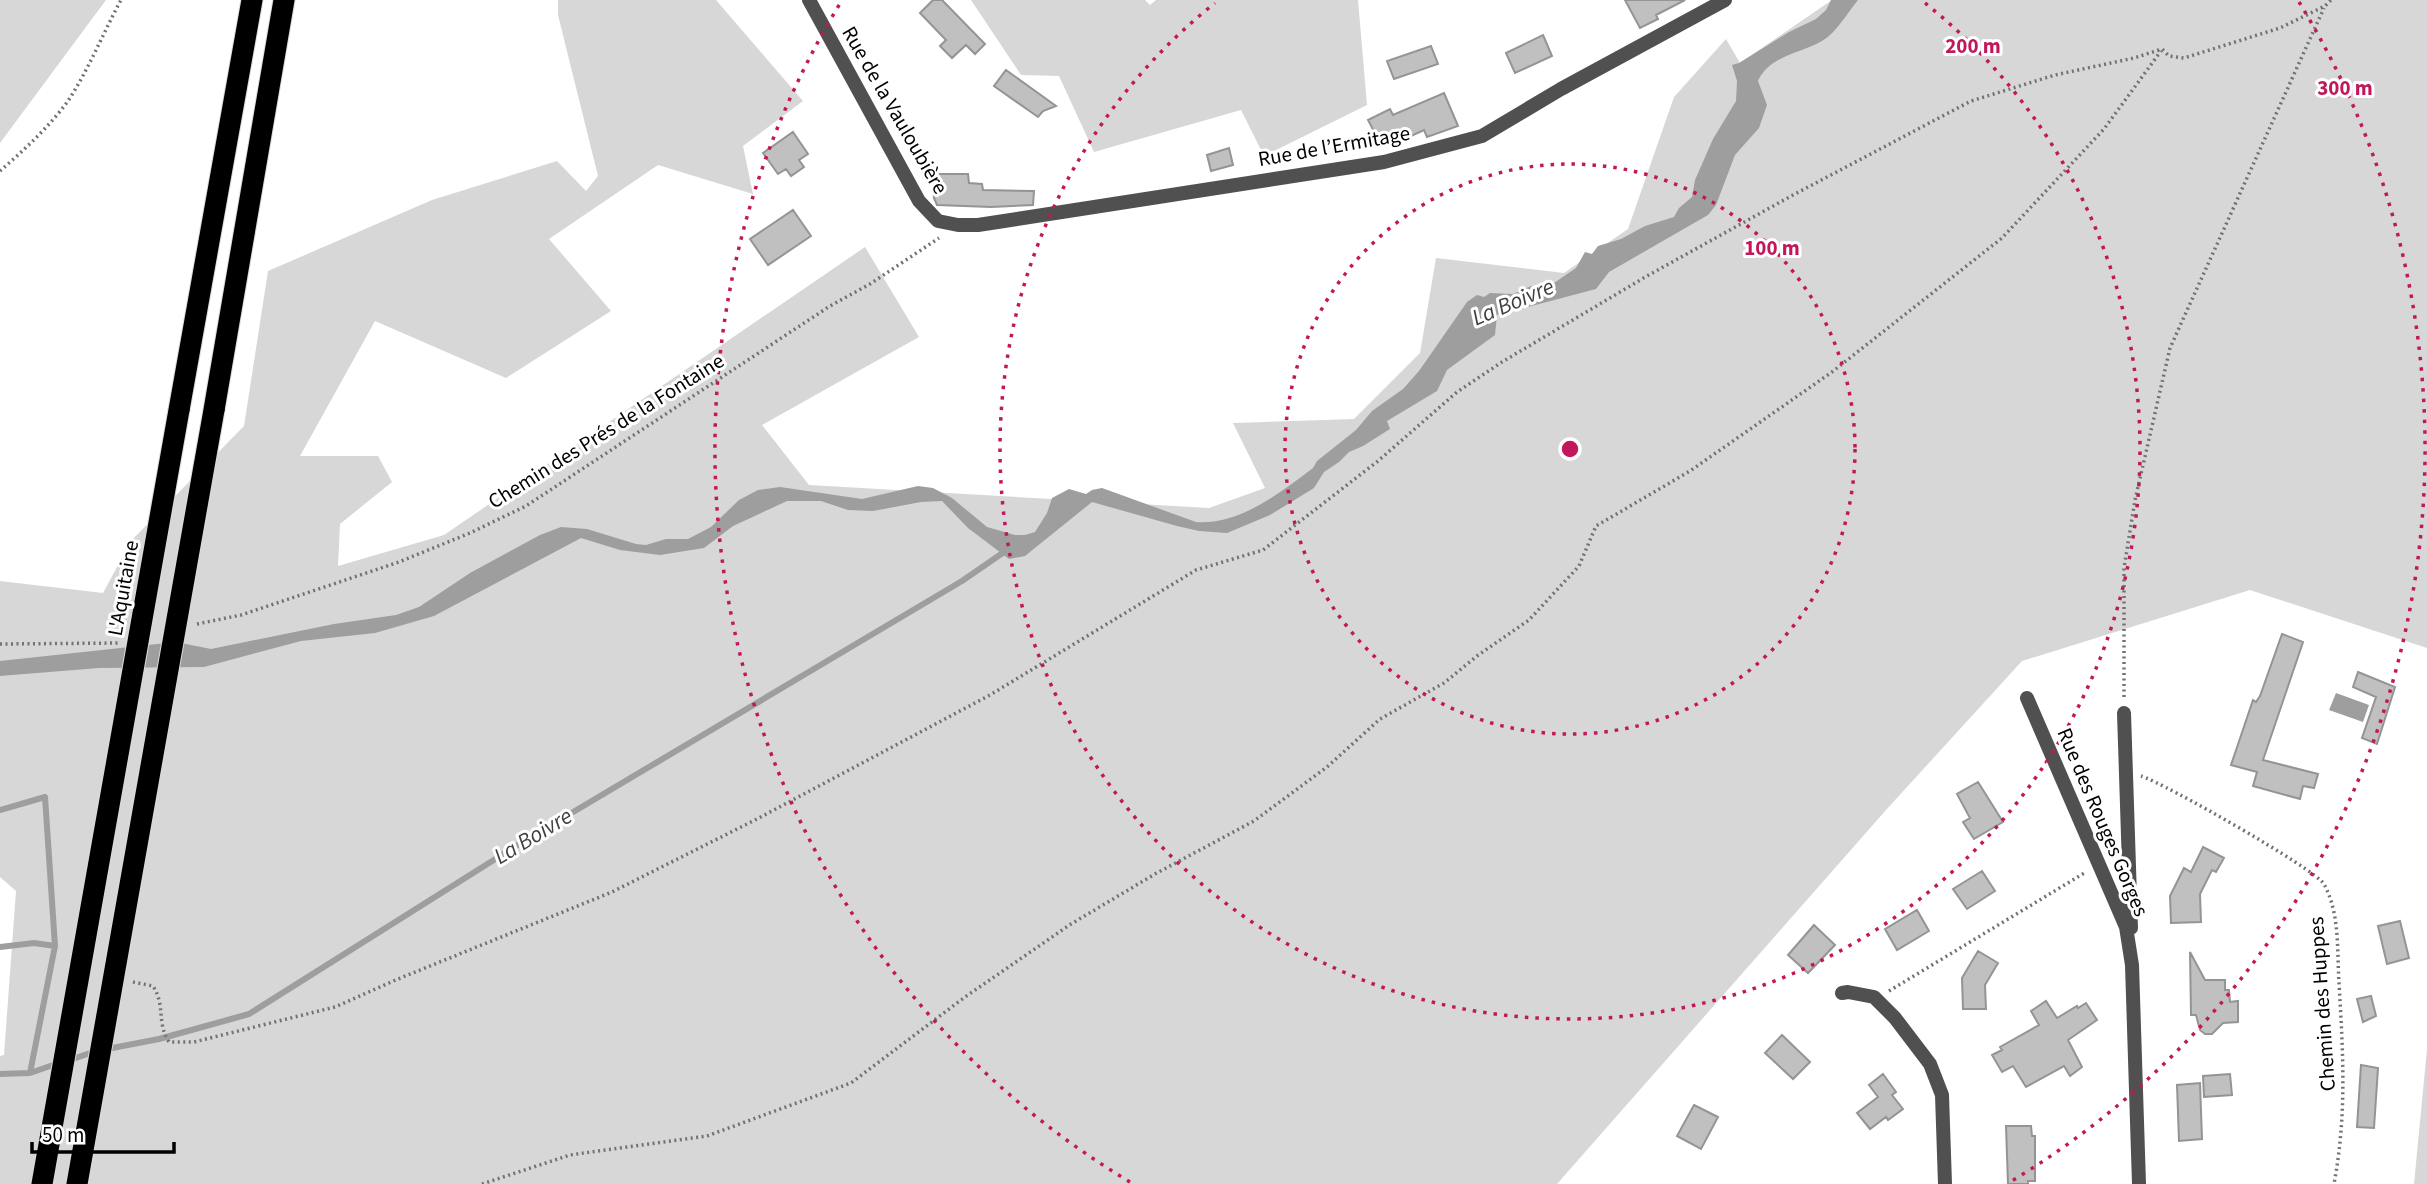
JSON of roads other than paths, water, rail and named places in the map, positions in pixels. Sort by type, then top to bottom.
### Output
[{"type":"highway","name":"L'Aquitaine","points":[[42,1184],[252,0]]},
{"type":"highway","points":[[77,1184],[284,0]]},
{"type":"street","name":"Rue de la Vauloubière","points":[[809,0],[919,201],[938,221],[958,225]]},
{"type":"street","name":"Rue de l’Ermitage","points":[[958,225],[978,225],[1078,211],[1384,162],[1482,136],[1561,89],[1725,0]]},
{"type":"street","name":"Rue des Rouges Gorges","points":[[2027,698],[2126,927],[2132,965]]},
{"type":"street","name":"Rue des Rouges Gorges","points":[[2124,713],[2139,1184]]},
{"type":"street","points":[[1842,993],[1874,998],[1895,1018],[1930,1064],[1938,1080],[1941,1095],[1945,1184]]},
{"type":"water","points":[[1831,0],[1858,0],[1827,37],[1778,60],[1763,72],[1758,81],[1767,105],[1759,128],[1735,155],[1716,205],[1708,215],[1609,272],[1596,289],[1497,315],[1495,335],[1447,370],[1437,391],[1387,421],[1390,429],[1349,452],[1324,472],[1314,488],[1270,515],[1227,533],[1177,526],[1092,502],[1025,556],[1009,559],[968,528],[942,501],[873,511],[848,510],[821,501],[787,501],[733,526],[704,548],[660,555],[620,550],[581,538],[434,616],[375,633],[301,641],[204,667],[99,668],[0,676],[0,661],[176,642],[211,649],[334,624],[396,615],[419,607],[470,573],[540,535],[561,527],[587,529],[646,545],[666,539],[688,539],[711,527],[739,500],[758,490],[780,487],[862,499],[918,486],[933,488],[952,498],[987,527],[1015,535],[1035,532],[1047,513],[1052,498],[1069,489],[1086,494],[1102,488],[1196,522],[1212,522],[1244,513],[1273,497],[1313,468],[1317,461],[1356,430],[1372,411],[1403,389],[1419,371],[1467,302],[1477,295],[1484,297],[1490,293],[1513,294],[1531,286],[1541,288],[1551,285],[1576,268],[1585,252],[1592,254],[1598,246],[1674,217],[1679,208],[1692,197],[1695,180],[1713,139],[1736,101],[1737,81],[1732,65],[1816,19],[1826,10]]},
{"type":"water","points":[[2336,693],[2369,705],[2363,722],[2329,710]]},
{"type":"waterway","name":"La Boivre","points":[[107,1049],[159,1039],[249,1014],[516,846],[962,581],[1007,550]]},
{"type":"waterway","name":"La Boivre","points":[[0,810],[45,797],[55,946],[30,1073]]},
{"type":"waterway","name":"La Boivre","points":[[0,947],[34,943],[55,946]]},
{"type":"waterway","name":"La Boivre","points":[[70,1060],[96,1051]]},
{"type":"waterway","name":"La Boivre","points":[[0,1074],[30,1073],[59,1063]]}]
